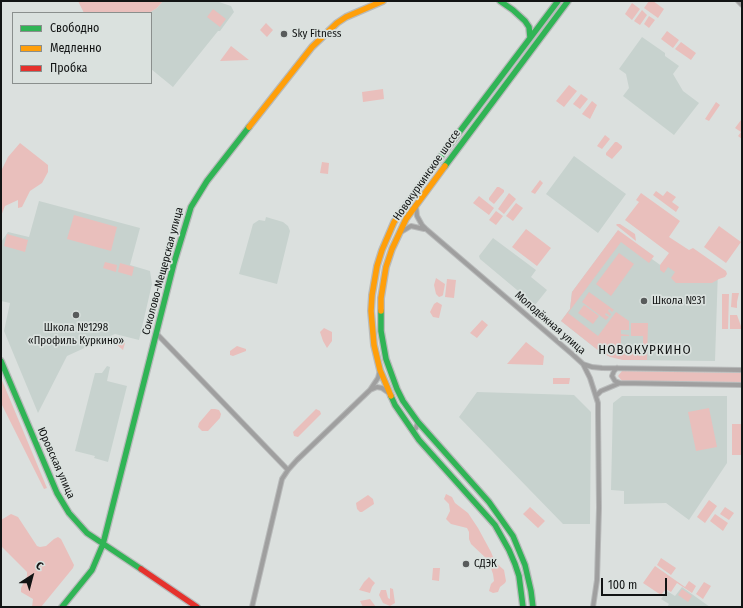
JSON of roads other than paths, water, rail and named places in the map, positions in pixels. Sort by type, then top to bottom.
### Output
[{"type":"main road","name":"Соколово-Мещерская улица","points":[[62,607],[92,570],[103,544],[156,332],[191,207],[201,190],[296,66],[317,42],[337,23],[346,17],[383,1]]},
{"type":"main road","points":[[500,1],[525,21],[529,27],[530,37]]},
{"type":"main road","name":"Новокуркинское шоссе","points":[[523,607],[519,576],[509,550],[482,504],[410,428],[395,405],[380,370],[374,345],[371,311],[377,266],[388,234],[394,222],[420,182],[558,1]]},
{"type":"main road","name":"Новокуркинское шоссе","points":[[533,607],[528,575],[519,550],[504,522],[489,502],[418,422],[403,401],[386,359],[382,336],[381,305],[383,280],[386,268],[397,237],[416,205],[567,2]]},
{"type":"main road","name":"Юровская улица","points":[[1,361],[57,493],[78,525],[103,544],[197,607]]},
{"type":"street","points":[[738,1],[742,5]]},
{"type":"street","name":"Молодёжная улица","points":[[416,205],[417,216],[426,229],[583,364],[590,378],[596,396],[598,414],[597,580],[593,607]]},
{"type":"street","points":[[397,237],[402,231],[411,226],[426,229]]},
{"type":"street","points":[[156,332],[288,470]]},
{"type":"street","points":[[583,364],[592,367],[617,368],[742,370]]},
{"type":"street","points":[[617,368],[612,376],[615,381],[620,383]]},
{"type":"street","points":[[252,607],[282,479],[288,470],[370,390],[378,378],[380,370]]},
{"type":"street","points":[[596,396],[601,391],[620,383],[742,385]]},
{"type":"street","points":[[370,390],[378,387],[389,393]]},
{"type":"street","points":[[410,428],[413,430],[416,428],[418,422]]},
{"type":"street","points":[[482,504],[485,500],[489,502]]},
{"type":"place","name":"Sky Fitness","points":[[284,34]]},
{"type":"place","name":"Школа №31","points":[[644,301]]},
{"type":"place","name":"Школа №1298 «Профиль Куркино»","points":[[76,315]]},
{"type":"place","name":"СДЭК","points":[[466,564]]},
{"type":"district","name":"НОВОКУРКИНО","points":[[645,350]]}]
